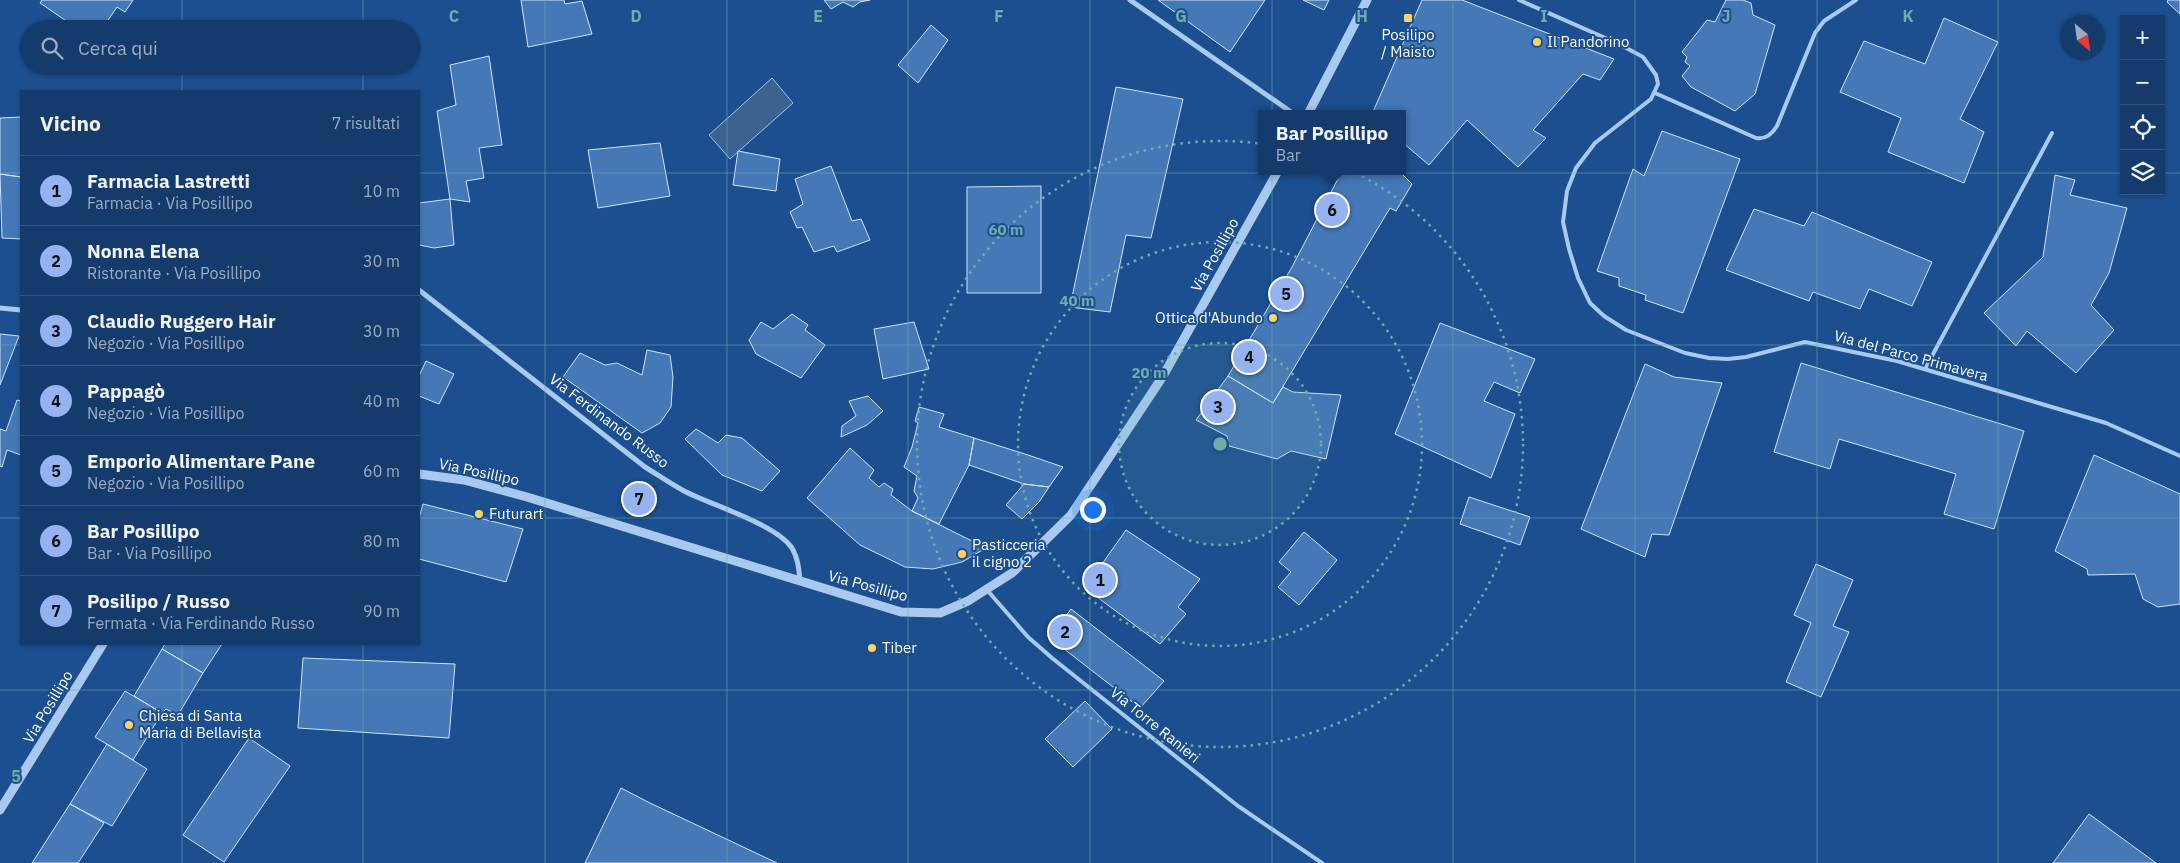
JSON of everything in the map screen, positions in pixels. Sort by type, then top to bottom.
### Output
[{"type":"street","points":[[1130,0],[1288,110]]},
{"type":"street","points":[[1310,110],[1367,0]]},
{"type":"street","name":"Via Posillipo","points":[[420,474],[464,480],[527,497],[902,612],[940,613],[968,601],[1012,573],[1030,557],[1070,514],[1163,376],[1276,175]]},
{"type":"street","name":"Via Ferdinando Russo","points":[[420,291],[645,467],[684,491],[767,528],[780,536],[792,547],[798,561],[800,581]]},
{"type":"street","points":[[0,308],[20,310]]},
{"type":"street","name":"Via Posillipo","points":[[0,810],[101,645]]},
{"type":"lane","points":[[1519,0],[1619,44],[1643,57],[1656,75],[1658,84],[1655,93],[1761,139],[1777,126],[1816,33],[1824,21],[1856,0]]},
{"type":"lane","name":"Via del Parco Primavera","points":[[1655,93],[1595,143],[1576,168],[1567,191],[1563,222],[1578,278],[1590,303],[1604,316],[1626,330],[1685,353],[1728,359],[1746,357],[1805,342],[1897,361],[2106,423],[2180,456]]},
{"type":"lane","points":[[1925,369],[2052,133]]},
{"type":"lane","name":"Via Torre Ranieri","points":[[987,590],[1028,637],[1052,658],[1238,806],[1322,863]]},
{"type":"water","points":[[772,78],[793,103],[730,159],[709,135]]},
{"type":"building","points":[[42,0],[133,0],[125,12],[117,7],[108,20],[65,20],[40,3]]},
{"type":"building","points":[[521,0],[564,0],[565,4],[582,1],[592,34],[528,47]]},
{"type":"building","points":[[824,0],[870,0],[860,2],[853,7],[843,2],[831,9]]},
{"type":"building","points":[[1158,0],[1265,0],[1230,52]]},
{"type":"building","points":[[1303,0],[1329,0],[1324,10]]},
{"type":"building","points":[[1422,0],[1462,0],[1614,59],[1600,80],[1583,74],[1533,130],[1546,138],[1518,167],[1467,120],[1429,165],[1406,145],[1406,110],[1374,110]]},
{"type":"building","points":[[1726,0],[1743,0],[1751,3],[1753,15],[1775,25],[1755,94],[1735,111],[1691,87],[1682,76],[1690,66],[1685,62],[1687,57],[1682,52],[1707,20],[1715,22]]},
{"type":"building","points":[[2168,0],[2180,0],[2180,14],[2167,2]]},
{"type":"building","points":[[1944,18],[1998,42],[1960,119],[1984,132],[1964,183],[1888,152],[1901,118],[1840,92],[1864,41],[1925,64]]},
{"type":"building","points":[[931,25],[948,40],[918,83],[898,65]]},
{"type":"building","points":[[489,56],[502,145],[479,148],[484,178],[466,181],[470,202],[450,199],[437,111],[456,105],[450,65]]},
{"type":"building","points":[[1116,87],[1183,99],[1151,238],[1126,235],[1110,312],[1070,307]]},
{"type":"building","points":[[20,117],[20,177],[0,174],[0,118]]},
{"type":"building","points":[[1662,131],[1740,159],[1683,313],[1645,300],[1646,295],[1619,286],[1619,278],[1597,271],[1633,169],[1644,176]]},
{"type":"building","points":[[660,143],[670,196],[598,208],[588,150]]},
{"type":"building","points":[[738,151],[780,159],[776,191],[733,185]]},
{"type":"building","points":[[831,166],[852,221],[861,219],[870,240],[837,252],[834,246],[814,252],[802,227],[797,228],[790,212],[803,204],[795,179]]},
{"type":"building","points":[[0,174],[20,177],[20,239],[2,238]]},
{"type":"building","points":[[1340,175],[1403,175],[1412,184],[1396,211],[1390,208],[1273,403],[1228,376],[1292,267]]},
{"type":"building","points":[[2055,175],[2075,180],[2070,195],[2127,208],[2109,273],[2091,305],[2114,330],[2076,373],[2027,331],[2016,346],[1984,313],[2043,257]]},
{"type":"building","points":[[1041,186],[1041,293],[967,293],[967,187]]},
{"type":"building","points":[[450,199],[454,245],[434,248],[420,245],[420,203]]},
{"type":"building","points":[[1754,209],[1804,226],[1812,212],[1932,262],[1912,306],[1869,289],[1860,309],[1813,292],[1809,301],[1726,270]]},
{"type":"building","points":[[792,314],[808,325],[805,330],[825,345],[801,378],[756,354],[749,340],[761,322],[773,329]]},
{"type":"building","points":[[914,322],[929,369],[883,379],[874,329]]},
{"type":"building","points":[[1440,323],[1535,359],[1520,393],[1494,382],[1484,401],[1515,414],[1491,478],[1395,434]]},
{"type":"building","points":[[0,334],[19,336],[0,385]]},
{"type":"building","points":[[647,350],[670,355],[673,377],[671,407],[660,423],[642,433],[563,377],[580,353],[605,365],[617,363],[642,375]]},
{"type":"building","points":[[426,361],[454,374],[439,404],[420,396],[420,374]]},
{"type":"building","points":[[1801,363],[2024,431],[1994,529],[1944,514],[1956,474],[1839,439],[1830,469],[1774,452]]},
{"type":"building","points":[[1645,364],[1674,377],[1722,383],[1669,535],[1652,534],[1645,557],[1581,529]]},
{"type":"building","points":[[1228,376],[1273,403],[1283,387],[1293,392],[1341,395],[1326,459],[1291,451],[1277,459],[1229,446],[1227,436],[1196,420]]},
{"type":"building","points":[[868,396],[883,411],[867,425],[841,437],[842,426],[856,416],[849,401]]},
{"type":"building","points":[[17,400],[20,401],[20,455],[7,450],[2,467],[0,466],[0,429],[6,431]]},
{"type":"building","points":[[919,407],[944,414],[939,427],[974,438],[969,465],[939,524],[912,511],[918,498],[914,491],[917,476],[904,467],[912,447],[918,423],[915,421]]},
{"type":"building","points":[[696,429],[718,443],[726,435],[742,438],[780,471],[762,491],[722,475],[685,439]]},
{"type":"building","points":[[974,438],[1063,467],[1049,487],[1024,484],[969,465]]},
{"type":"building","points":[[850,448],[874,470],[869,478],[879,487],[884,483],[893,489],[891,495],[912,511],[986,548],[962,562],[933,569],[905,567],[860,545],[807,498]]},
{"type":"building","points":[[2094,455],[2180,494],[2180,604],[2158,607],[2143,599],[2135,574],[2088,575],[2087,569],[2055,551]]},
{"type":"building","points":[[1024,484],[1049,487],[1039,502],[1022,519],[1006,505]]},
{"type":"building","points":[[1469,497],[1530,517],[1520,545],[1460,524]]},
{"type":"building","points":[[423,504],[523,529],[506,582],[420,559],[420,514]]},
{"type":"building","points":[[1126,530],[1200,579],[1178,607],[1186,614],[1160,644],[1085,588]]},
{"type":"building","points":[[1304,532],[1337,560],[1299,605],[1278,587],[1291,572],[1279,562]]},
{"type":"building","points":[[1816,564],[1853,580],[1833,626],[1849,632],[1821,697],[1786,682],[1811,623],[1794,615]]},
{"type":"building","points":[[1071,609],[1164,681],[1140,708],[1050,638]]},
{"type":"building","points":[[164,645],[221,645],[203,673],[162,649]]},
{"type":"building","points":[[162,649],[203,673],[178,715],[166,709],[162,713],[134,696]]},
{"type":"building","points":[[303,658],[455,664],[449,738],[298,728]]},
{"type":"building","name":"Chiesa di Santa Maria di Bellavista","points":[[125,691],[162,713],[133,760],[95,737]]},
{"type":"building","points":[[1085,701],[1112,729],[1073,767],[1045,739]]},
{"type":"building","points":[[249,738],[290,766],[224,862],[183,835]]},
{"type":"building","points":[[107,744],[147,769],[112,826],[70,804]]},
{"type":"building","points":[[621,788],[650,803],[777,863],[585,863]]},
{"type":"building","points":[[70,804],[104,823],[78,863],[32,863]]},
{"type":"building","points":[[2089,814],[2156,863],[2053,863]]},
{"type":"place","name":"Posilipo / Maisto","points":[[1408,18]]},
{"type":"place","name":"Il Pandorino","points":[[1537,42]]},
{"type":"place","name":"Bar Posillipo","points":[[1332,210]]},
{"type":"place","name":"Emporio Alimentare Pane","points":[[1286,294]]},
{"type":"place","name":"Ottica d'Abundo","points":[[1273,318]]},
{"type":"place","name":"Pappagò","points":[[1249,357]]},
{"type":"place","name":"Claudio Ruggero Hair","points":[[1218,407]]},
{"type":"place","name":"Posilipo / Russo","points":[[639,499]]},
{"type":"place","name":"Futurart","points":[[479,514]]},
{"type":"place","name":"Pasticceria il cigno 2","points":[[962,554]]},
{"type":"place","name":"Farmacia Lastretti","points":[[1100,580]]},
{"type":"place","name":"Nonna Elena","points":[[1065,632]]},
{"type":"place","name":"Tiber","points":[[872,648]]},
{"type":"place","name":"Chiesa di Santa Maria di Bellavista","points":[[129,725]]}]
